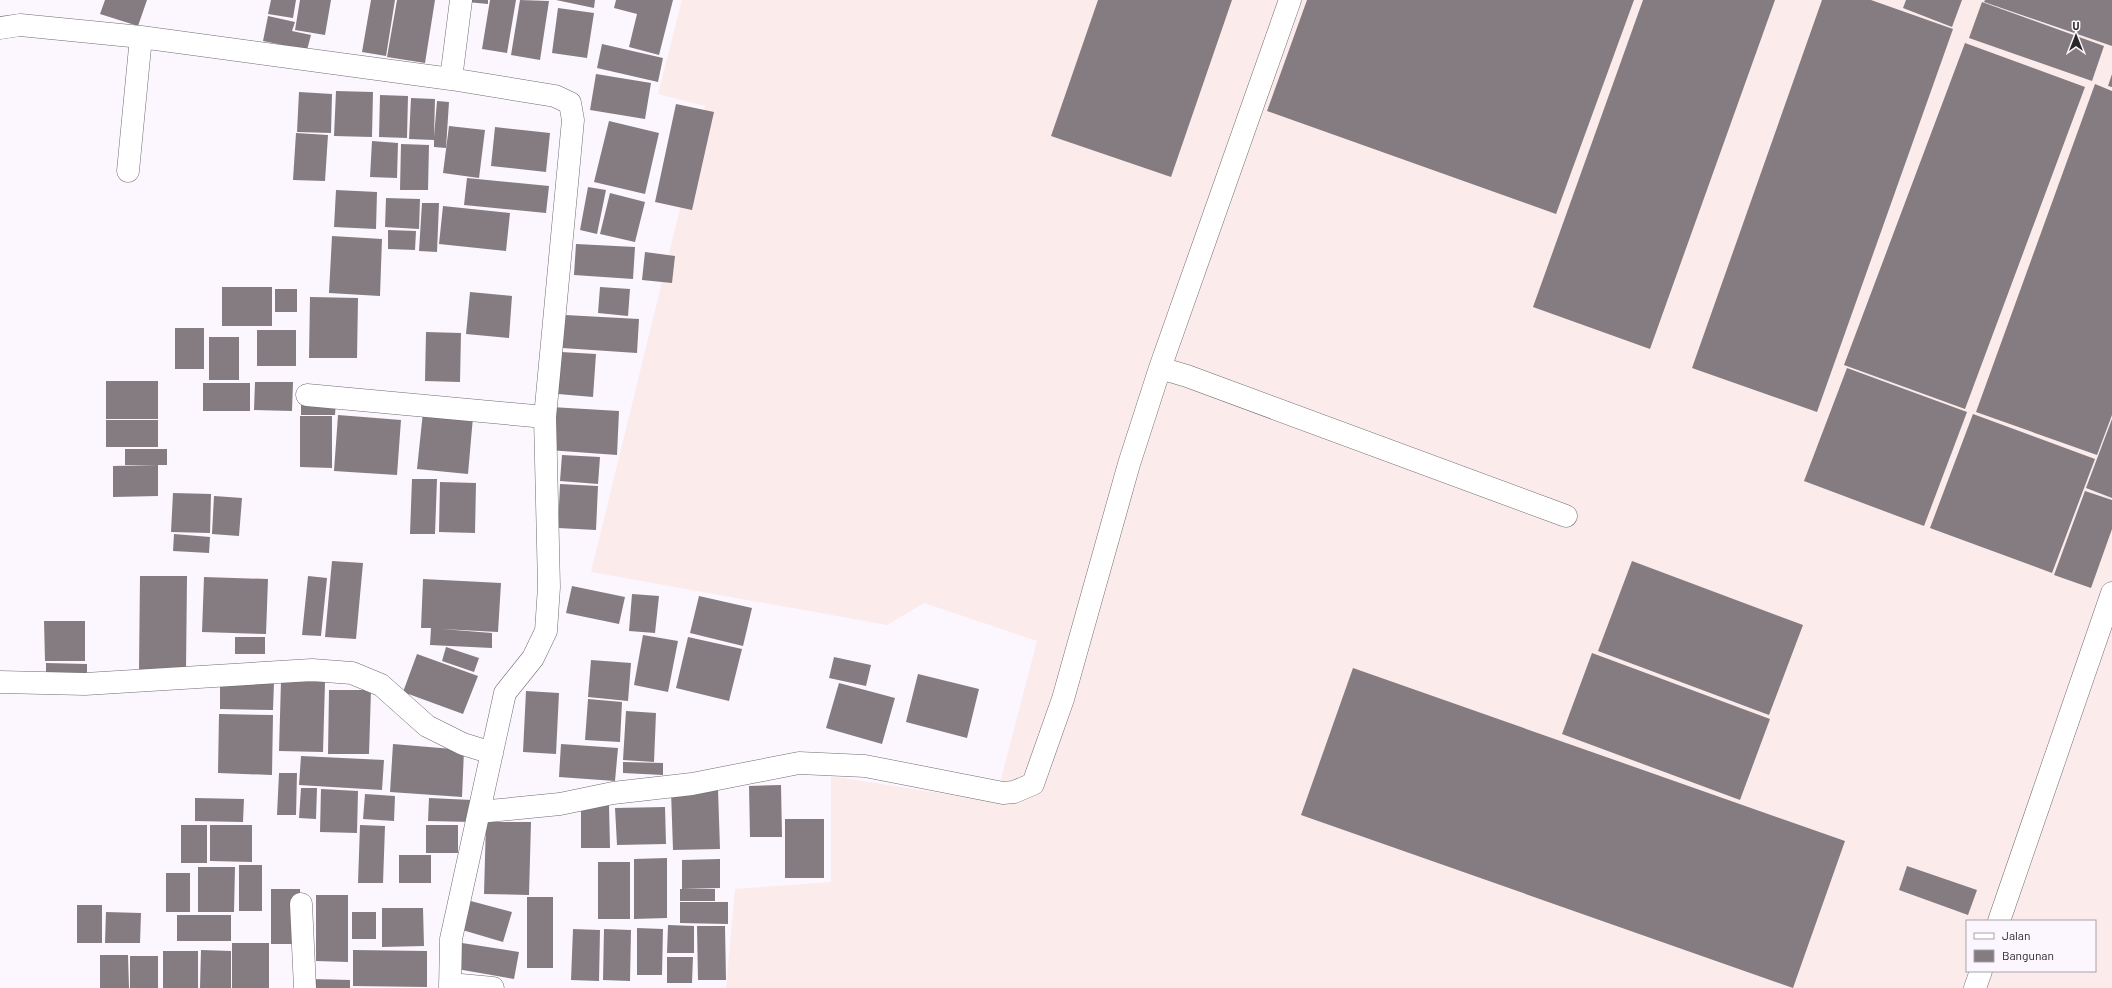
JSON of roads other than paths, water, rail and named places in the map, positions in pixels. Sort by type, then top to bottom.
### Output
[{"type":"street","points":[[451,79],[461,0]]},
{"type":"street","points":[[479,812],[560,804],[613,793],[692,784],[799,763],[865,766],[1003,793],[1014,792],[1033,784],[1064,699],[1129,464],[1160,368],[1290,0]]},
{"type":"street","points":[[0,28],[20,25],[141,37],[451,79],[555,96],[570,103],[573,120],[545,417],[549,587],[546,631],[533,658],[506,693],[451,939],[450,986],[493,988]]},
{"type":"street","points":[[128,171],[141,37]]},
{"type":"street","points":[[1160,368],[1187,376],[1566,516]]},
{"type":"street","points":[[307,395],[545,417]]},
{"type":"street","points":[[1999,920],[2112,593]]},
{"type":"street","points":[[0,682],[85,684],[312,670],[352,673],[381,685],[427,726],[463,744],[492,753]]},
{"type":"street","points":[[301,904],[305,988]]},
{"type":"street","points":[[1976,988],[1981,972]]}]
